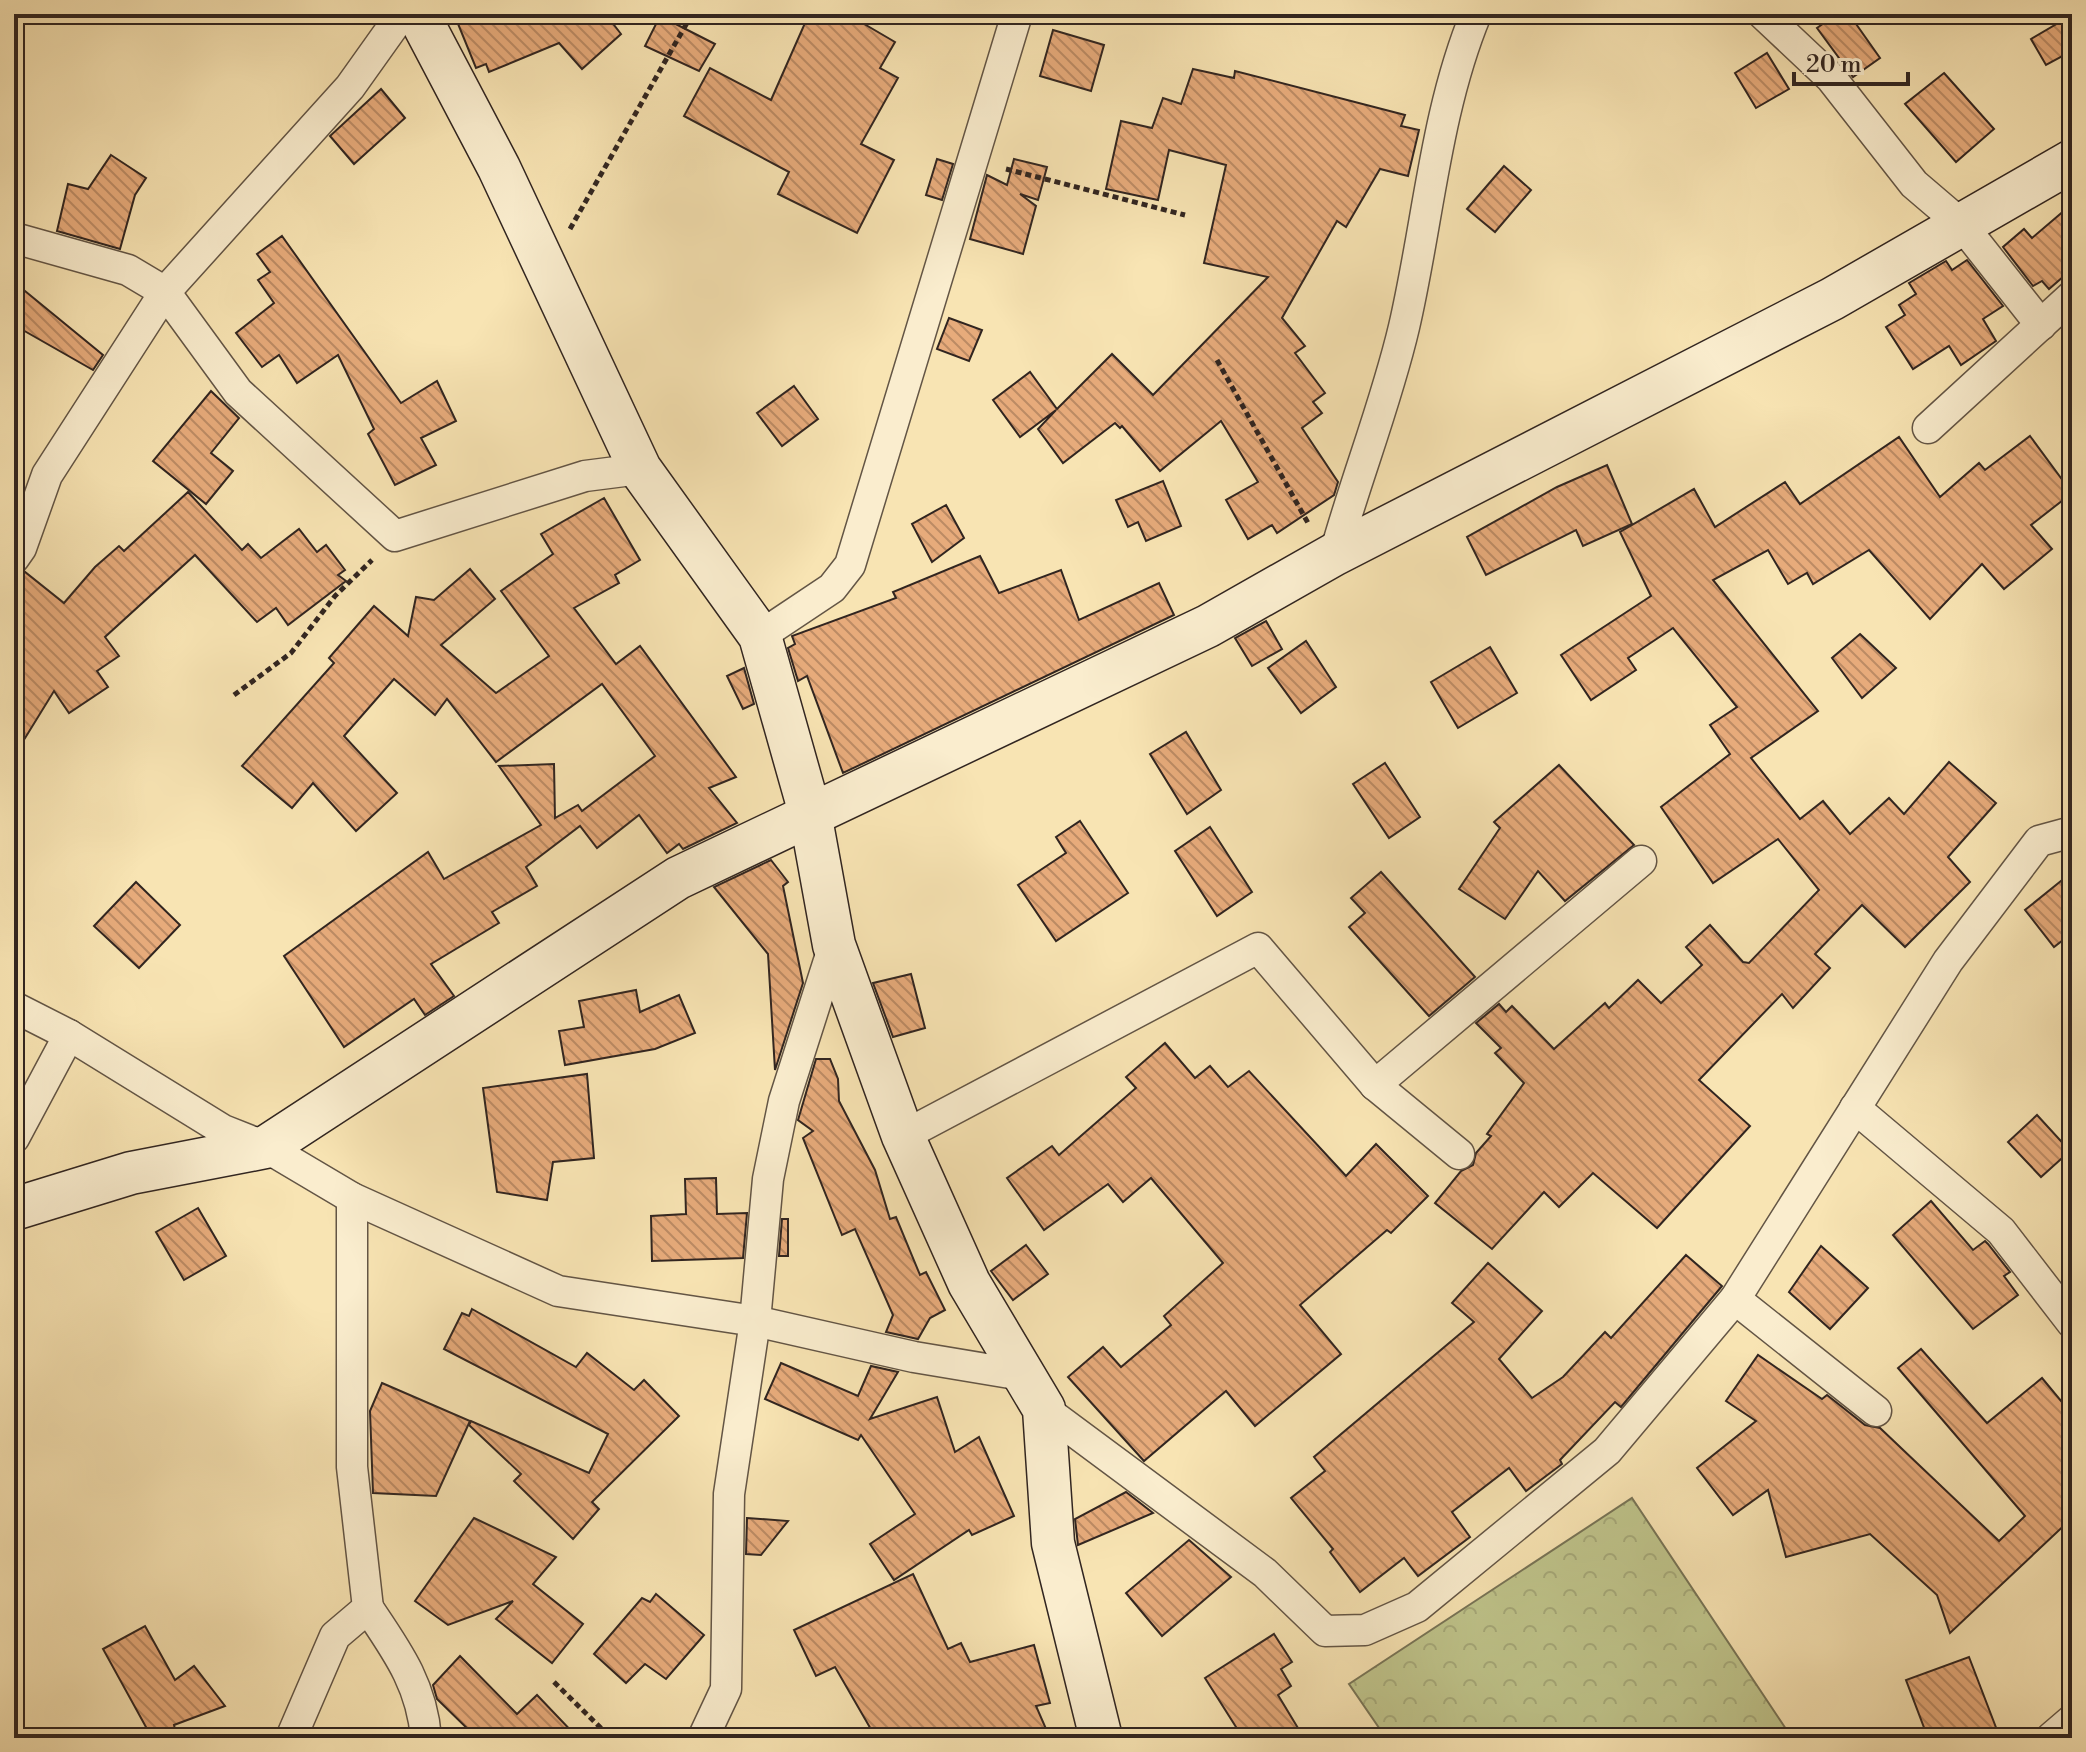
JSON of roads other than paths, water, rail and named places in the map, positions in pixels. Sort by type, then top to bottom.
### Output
[{"type":"street","points":[[14,558],[21,548],[47,475],[165,292],[350,87],[402,14]]},
{"type":"street","points":[[418,14],[499,168],[640,469],[760,636],[810,813],[834,945],[903,1136],[969,1283],[1044,1409],[1265,1573],[1325,1631],[1365,1630],[1417,1607],[1607,1451],[1735,1299],[1948,961],[2039,841],[2072,832]]},
{"type":"street","points":[[760,636],[832,588],[850,565],[1017,14]]},
{"type":"street","points":[[1332,556],[1403,328],[1436,161],[1464,43],[1476,14]]},
{"type":"street","points":[[1763,14],[1831,78],[1914,184],[1962,225],[2041,325]]},
{"type":"street","points":[[14,1209],[131,1173],[266,1147],[678,878],[1208,626],[1332,556],[1832,299],[2072,161]]},
{"type":"street","points":[[14,238],[128,270],[165,292],[238,392],[395,536],[585,476],[640,469]]},
{"type":"street","points":[[1928,428],[2072,296]]},
{"type":"street","points":[[1375,1085],[1641,861]]},
{"type":"street","points":[[703,1738],[726,1689],[729,1494],[755,1321],[768,1179],[784,1101],[834,945]]},
{"type":"street","points":[[903,1136],[1258,948],[1375,1085],[1459,1154]]},
{"type":"street","points":[[14,1007],[69,1035],[223,1130],[266,1147],[352,1198],[558,1291],[755,1321],[914,1357],[1022,1375]]},
{"type":"street","points":[[14,1138],[69,1035]]},
{"type":"street","points":[[1855,1108],[2001,1231],[2072,1323]]},
{"type":"street","points":[[352,1198],[352,1467],[368,1608],[397,1652],[424,1704],[426,1738]]},
{"type":"street","points":[[1735,1299],[1876,1411]]},
{"type":"street","points":[[1044,1409],[1053,1543],[1101,1738]]},
{"type":"street","points":[[291,1738],[335,1636],[368,1608]]},
{"type":"street","points":[[2051,1738],[2072,1720]]}]
